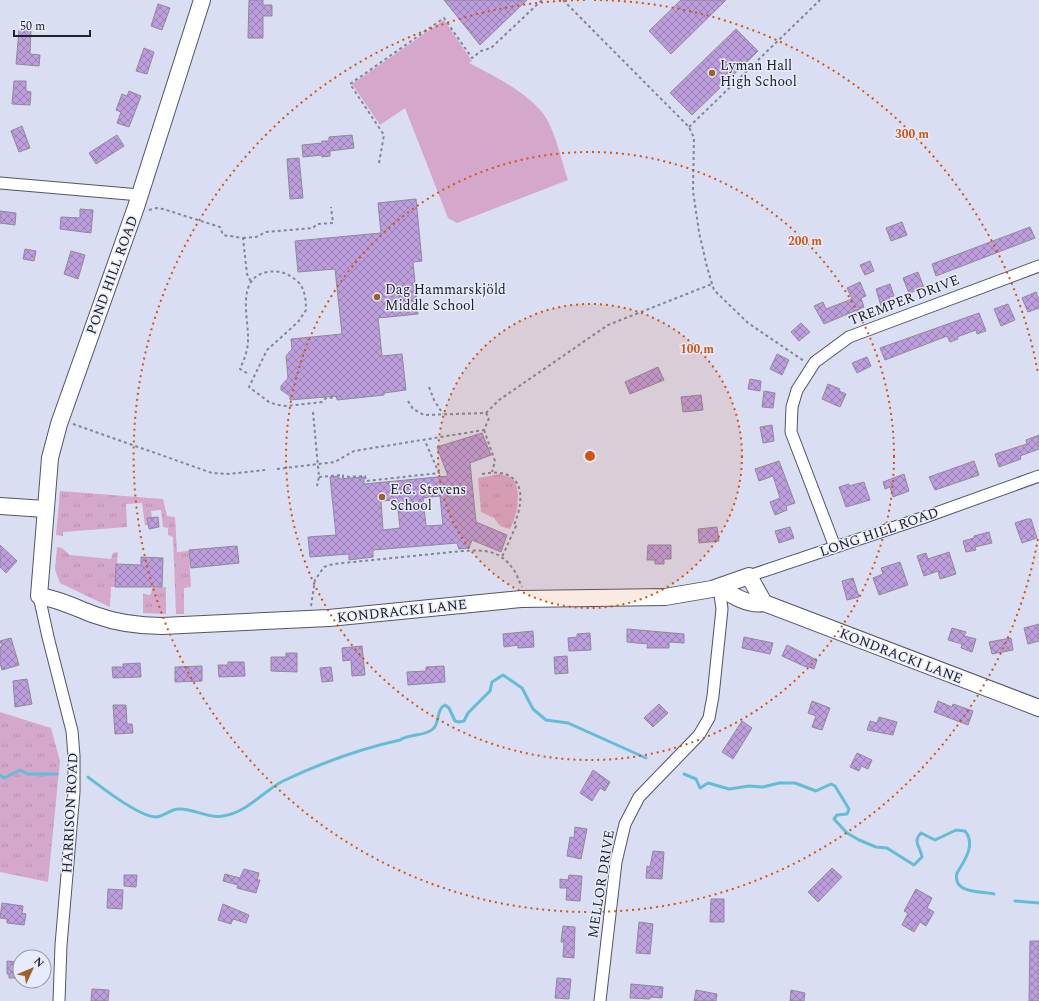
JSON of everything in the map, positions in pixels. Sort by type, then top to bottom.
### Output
[{"type":"main road","name":"POND HILL ROAD","points":[[45,509],[50,458],[59,424],[140,195],[202,0]]},
{"type":"main road","points":[[0,506],[45,509]]},
{"type":"main road","name":"HARRISON ROAD","points":[[39,596],[45,509]]},
{"type":"main road","points":[[749,576],[764,603]]},
{"type":"main road","name":"LONG HILL ROAD","points":[[719,587],[749,576]]},
{"type":"main road","name":"KONDRACKI LANE","points":[[39,596],[59,600],[115,622],[135,625],[162,626],[328,618],[521,599],[665,597],[704,591],[719,587],[736,597],[755,603],[764,603],[1036,704]]},
{"type":"street","points":[[0,183],[140,195]]},
{"type":"street","name":"TREMPER DRIVE","points":[[835,547],[791,432],[792,407],[795,396],[811,367],[849,337],[1039,266]]},
{"type":"street","name":"LONG HILL ROAD","points":[[749,576],[1039,476]]},
{"type":"street","name":"MELLOR DRIVE","points":[[600,1001],[616,862],[625,824],[639,797],[699,735],[709,718],[713,696],[722,609],[719,587]]},
{"type":"street","name":"HARRISON ROAD","points":[[39,596],[72,731],[74,756],[74,792],[61,945],[59,1001]]},
{"type":"path","points":[[379,164],[384,134],[350,84],[444,18],[472,58],[481,50],[491,48],[542,0]]},
{"type":"path","points":[[563,0],[689,127],[695,144],[692,166],[693,191],[699,232],[714,290],[748,323],[811,367]]},
{"type":"path","points":[[689,127],[820,0]]},
{"type":"path","points":[[148,211],[152,208],[163,209],[220,227],[223,235],[243,238],[256,237],[266,232],[313,228],[317,224],[333,223],[331,207]]},
{"type":"path","points":[[243,238],[247,274],[251,282]]},
{"type":"path","points":[[247,373],[240,369],[246,353],[248,341],[245,302],[246,290],[251,282],[264,272],[280,271],[290,275],[299,282],[304,290],[306,310],[298,322],[267,350],[250,387],[269,402],[277,405],[287,406],[322,402],[326,398],[337,397]]},
{"type":"path","points":[[408,401],[418,413],[424,415],[486,413],[499,400],[608,325],[712,284]]},
{"type":"path","points":[[429,387],[434,400],[443,414]]},
{"type":"path","points":[[313,412],[319,477],[317,486]]},
{"type":"path","points":[[486,413],[489,418],[484,430],[495,461],[492,472]]},
{"type":"path","points":[[72,424],[212,473],[229,474],[265,470]]},
{"type":"path","points":[[277,469],[335,462],[354,451],[425,441],[484,430]]},
{"type":"path","points":[[319,477],[343,475],[343,477],[365,476],[366,481],[439,473],[425,441]]},
{"type":"path","points":[[482,474],[502,472],[511,475],[516,480],[518,486],[520,511],[514,525],[516,526],[502,557]]},
{"type":"path","points":[[308,610],[313,604],[312,587],[324,567],[333,564],[462,551],[491,552],[502,557],[514,571],[524,589]]},
{"type":"green space","points":[[444,20],[472,61],[469,63],[517,90],[541,111],[554,135],[568,180],[457,223],[448,218],[405,108],[380,125],[352,84]]},
{"type":"green space","points":[[500,474],[513,478],[516,484],[518,504],[510,529],[500,526],[494,518],[481,512],[478,478]]},
{"type":"green space","points":[[60,491],[163,499],[167,516],[175,517],[177,552],[189,551],[191,587],[184,588],[184,614],[176,614],[173,537],[168,535],[168,528],[163,527],[161,510],[151,511],[152,518],[147,518],[148,525],[145,525],[142,503],[126,504],[127,527],[63,532],[63,536],[56,535]]},
{"type":"green space","points":[[57,547],[62,548],[70,555],[111,559],[113,553],[118,552],[115,587],[111,587],[110,607],[60,583],[55,570]]},
{"type":"green space","points":[[166,587],[166,614],[143,613],[143,593],[148,595],[151,594],[152,588]]},
{"type":"green space","points":[[0,712],[51,728],[60,761],[48,882],[0,872]]},
{"type":"building","points":[[249,0],[263,0],[263,5],[272,5],[272,16],[263,16],[263,38],[248,38]]},
{"type":"building","points":[[444,0],[527,0],[480,45]]},
{"type":"building","points":[[681,0],[726,0],[671,54],[649,31]]},
{"type":"building","points":[[158,4],[170,8],[162,30],[151,26]]},
{"type":"building","points":[[736,29],[758,51],[692,115],[670,93]]},
{"type":"building","points":[[19,30],[31,31],[30,54],[40,55],[39,66],[16,64]]},
{"type":"building","points":[[144,48],[154,52],[147,74],[136,71]]},
{"type":"building","points":[[14,81],[26,81],[26,91],[31,92],[30,105],[12,104]]},
{"type":"building","points":[[129,91],[141,96],[129,127],[117,123],[121,112],[116,110],[122,94],[127,96]]},
{"type":"building","points":[[22,126],[30,148],[19,152],[11,131]]},
{"type":"building","points":[[117,135],[124,146],[96,164],[89,153]]},
{"type":"building","points":[[352,135],[354,148],[330,151],[330,156],[322,157],[322,155],[303,157],[302,145],[329,141],[329,137]]},
{"type":"building","points":[[299,158],[303,198],[290,199],[287,159]]},
{"type":"building","name":"Dag Hammarskjöld Middle School","points":[[416,199],[422,261],[413,262],[418,314],[378,318],[382,356],[402,354],[406,390],[384,393],[384,395],[337,400],[337,396],[290,400],[290,396],[281,390],[281,386],[288,378],[286,356],[292,349],[291,339],[342,334],[335,269],[298,272],[295,241],[381,233],[378,203]]},
{"type":"building","points":[[80,209],[93,210],[91,233],[60,229],[61,217],[80,218]]},
{"type":"building","points":[[0,211],[16,213],[15,225],[0,223]]},
{"type":"building","points":[[902,222],[907,235],[891,241],[886,228]]},
{"type":"building","points":[[1030,227],[1035,238],[936,276],[932,264]]},
{"type":"building","points":[[25,249],[36,251],[34,261],[23,259]]},
{"type":"building","points":[[71,251],[85,255],[78,279],[64,274]]},
{"type":"building","points":[[870,261],[874,271],[865,275],[860,265]]},
{"type":"building","points":[[918,272],[924,288],[909,293],[903,278]]},
{"type":"building","points":[[860,282],[866,296],[861,298],[864,307],[824,324],[814,306],[823,302],[826,309],[852,299],[847,288]]},
{"type":"building","points":[[890,284],[894,296],[889,297],[891,302],[881,306],[876,289]]},
{"type":"building","points":[[1036,292],[1039,300],[1039,308],[1028,312],[1022,298]]},
{"type":"building","points":[[1008,304],[1015,320],[1001,326],[994,309]]},
{"type":"building","points":[[979,313],[986,331],[977,334],[976,330],[957,337],[958,339],[950,342],[947,336],[885,360],[880,348]]},
{"type":"building","points":[[801,323],[810,332],[799,341],[791,332]]},
{"type":"building","points":[[777,354],[789,360],[782,375],[770,369]]},
{"type":"building","points":[[867,357],[871,366],[857,373],[852,363]]},
{"type":"building","points":[[658,367],[664,380],[630,394],[625,382]]},
{"type":"building","points":[[750,379],[761,381],[760,391],[748,389]]},
{"type":"building","points":[[828,384],[840,389],[839,391],[846,394],[840,407],[822,399]]},
{"type":"building","points":[[764,391],[775,393],[773,408],[762,407]]},
{"type":"building","points":[[701,395],[703,410],[683,412],[681,397]]},
{"type":"building","points":[[772,425],[774,441],[763,443],[760,427]]},
{"type":"building","name":"E.C. Stevens School","points":[[482,433],[491,455],[470,463],[476,522],[507,535],[501,552],[472,540],[469,548],[459,549],[457,543],[373,550],[373,557],[349,560],[349,554],[310,557],[308,537],[336,535],[330,477],[339,476],[339,479],[364,477],[364,484],[448,476],[437,447]],"holes":[[[440,496],[443,525],[426,526],[423,498]],[[397,500],[400,528],[383,530],[381,501]]]},
{"type":"building","points":[[1039,435],[1039,449],[1020,456],[1021,459],[999,467],[995,454],[1027,444],[1026,440]]},
{"type":"building","points":[[779,461],[795,503],[786,506],[787,510],[775,515],[770,502],[780,498],[773,476],[759,481],[755,469]]},
{"type":"building","points":[[974,461],[979,475],[935,490],[929,477]]},
{"type":"building","points":[[904,474],[909,491],[893,497],[890,487],[885,489],[883,482]]},
{"type":"building","points":[[864,482],[870,500],[846,507],[839,487]]},
{"type":"building","points":[[158,517],[159,527],[149,529],[147,518]]},
{"type":"building","points":[[1031,519],[1037,538],[1022,543],[1015,523]]},
{"type":"building","points":[[717,527],[719,541],[699,543],[698,529]]},
{"type":"building","points":[[790,527],[794,538],[779,543],[775,531]]},
{"type":"building","points":[[989,532],[992,543],[975,547],[976,550],[966,552],[963,541]]},
{"type":"building","points":[[0,545],[17,561],[6,573],[0,567]]},
{"type":"building","points":[[648,545],[671,545],[671,559],[664,559],[664,564],[655,564],[655,560],[647,560]]},
{"type":"building","points":[[237,546],[239,563],[191,568],[189,550]]},
{"type":"building","points":[[949,552],[956,574],[940,579],[938,571],[924,576],[917,556],[926,553],[928,559]]},
{"type":"building","points":[[141,557],[163,558],[162,587],[115,587],[116,564],[141,565]]},
{"type":"building","points":[[900,562],[908,585],[879,595],[873,578],[883,574],[881,568]]},
{"type":"building","points":[[853,578],[859,597],[847,600],[842,581]]},
{"type":"building","points":[[1039,624],[1039,641],[1028,644],[1024,628]]},
{"type":"building","points":[[952,628],[966,632],[964,636],[976,639],[972,652],[961,648],[962,644],[948,640]]},
{"type":"building","points":[[627,629],[684,634],[684,643],[669,642],[669,648],[647,648],[648,644],[627,642]]},
{"type":"building","points":[[533,631],[534,647],[518,648],[518,645],[504,647],[503,634]]},
{"type":"building","points":[[590,633],[591,650],[569,651],[568,638],[577,637],[577,634]]},
{"type":"building","points":[[744,637],[773,643],[770,654],[742,648]]},
{"type":"building","points":[[11,638],[19,665],[2,670],[0,663],[0,647],[2,646],[0,641]]},
{"type":"building","points":[[1011,638],[1013,650],[992,654],[989,642]]},
{"type":"building","points":[[787,645],[817,660],[814,669],[782,656]]},
{"type":"building","points":[[362,646],[365,675],[352,676],[351,660],[343,661],[342,648]]},
{"type":"building","points":[[286,653],[297,653],[297,672],[271,671],[271,657],[286,657]]},
{"type":"building","points":[[567,656],[568,673],[555,674],[554,657]]},
{"type":"building","points":[[228,662],[244,662],[245,676],[219,677],[218,665],[228,665]]},
{"type":"building","points":[[140,663],[141,677],[113,678],[112,667],[123,667],[123,664]]},
{"type":"building","points":[[202,666],[202,681],[175,682],[175,667]]},
{"type":"building","points":[[444,666],[445,682],[408,685],[407,672],[426,671],[426,667]]},
{"type":"building","points":[[331,667],[333,681],[322,682],[320,668]]},
{"type":"building","points":[[27,679],[32,704],[15,707],[13,681]]},
{"type":"building","points":[[812,701],[830,708],[822,730],[812,727],[816,716],[808,713]]},
{"type":"building","points":[[938,701],[952,707],[953,704],[973,711],[968,725],[934,712]]},
{"type":"building","points":[[659,704],[668,713],[653,727],[644,718]]},
{"type":"building","points":[[113,705],[126,705],[127,724],[132,724],[133,733],[115,734]]},
{"type":"building","points":[[879,717],[897,722],[893,735],[867,730],[870,721],[877,723]]},
{"type":"building","points":[[742,721],[752,728],[733,759],[722,752]]},
{"type":"building","points":[[857,753],[872,760],[868,769],[861,766],[859,771],[850,767]]},
{"type":"building","points":[[593,770],[610,782],[605,791],[600,788],[592,801],[580,793]]},
{"type":"building","points":[[575,827],[587,829],[581,859],[567,856],[570,837],[574,838]]},
{"type":"building","points":[[653,851],[664,852],[662,879],[646,878],[647,866],[650,867]]},
{"type":"building","points":[[832,868],[842,877],[818,902],[808,892]]},
{"type":"building","points":[[244,869],[259,873],[257,880],[260,880],[256,893],[237,888],[238,885],[223,881],[225,874],[240,878]]},
{"type":"building","points":[[124,875],[137,875],[136,887],[124,886]]},
{"type":"building","points":[[569,875],[582,876],[580,901],[566,900],[567,888],[560,888],[560,879],[568,880]]},
{"type":"building","points":[[108,889],[123,890],[122,909],[107,908]]},
{"type":"building","points":[[916,889],[932,898],[927,908],[934,912],[926,926],[920,922],[914,932],[902,925],[908,913],[904,911]]},
{"type":"building","points":[[711,899],[724,899],[724,922],[710,922]]},
{"type":"building","points":[[2,903],[23,906],[22,913],[26,914],[24,925],[7,923],[7,919],[0,918]]},
{"type":"building","points":[[223,904],[249,915],[246,923],[233,919],[231,924],[218,920]]},
{"type":"building","points":[[639,922],[653,924],[650,954],[636,953]]},
{"type":"building","points":[[563,926],[575,927],[574,958],[563,957],[564,942],[561,942]]},
{"type":"building","points":[[1030,941],[1039,941],[1039,1001],[1029,1001]]},
{"type":"building","points":[[7,961],[12,961],[12,978],[9,978],[9,974],[7,974]]},
{"type":"building","points":[[557,978],[571,979],[569,999],[555,998]]},
{"type":"building","points":[[631,984],[663,987],[662,998],[630,998]]},
{"type":"building","points":[[92,989],[109,990],[108,1001],[91,1001]]},
{"type":"building","points":[[696,990],[717,994],[716,1001],[694,1001]]},
{"type":"building","points":[[791,990],[805,993],[804,1001],[790,1001]]},
{"type":"waterway","points":[[88,777],[120,801],[149,816],[159,817],[178,809],[190,810],[217,817],[232,814],[247,806],[275,785],[312,768],[355,752],[400,740],[408,736],[425,733],[433,729],[437,723],[440,710],[445,705],[449,708],[455,721],[464,721],[468,713],[490,691],[492,682],[503,675],[522,688],[533,709],[546,720],[568,723],[646,758]]},
{"type":"waterway","points":[[0,775],[4,778],[20,770],[28,774],[57,774]]},
{"type":"waterway","points":[[684,774],[696,779],[700,788],[708,783],[729,789],[749,786],[763,787],[779,783],[795,783],[816,791],[831,784],[835,786],[849,809],[847,814],[837,815],[834,819],[847,833],[876,847],[887,848],[914,865],[922,857],[917,842],[918,836],[921,833],[935,840],[956,830],[965,831],[970,841],[966,857],[957,873],[959,885],[975,892],[994,894]]},
{"type":"waterway","points":[[1015,901],[1039,903]]},
{"type":"place","name":"Lyman Hall High School","points":[[712,73]]},
{"type":"place","name":"Dag Hammarskjöld Middle School","points":[[377,297]]},
{"type":"place","name":"E.C. Stevens School","points":[[382,497]]}]
